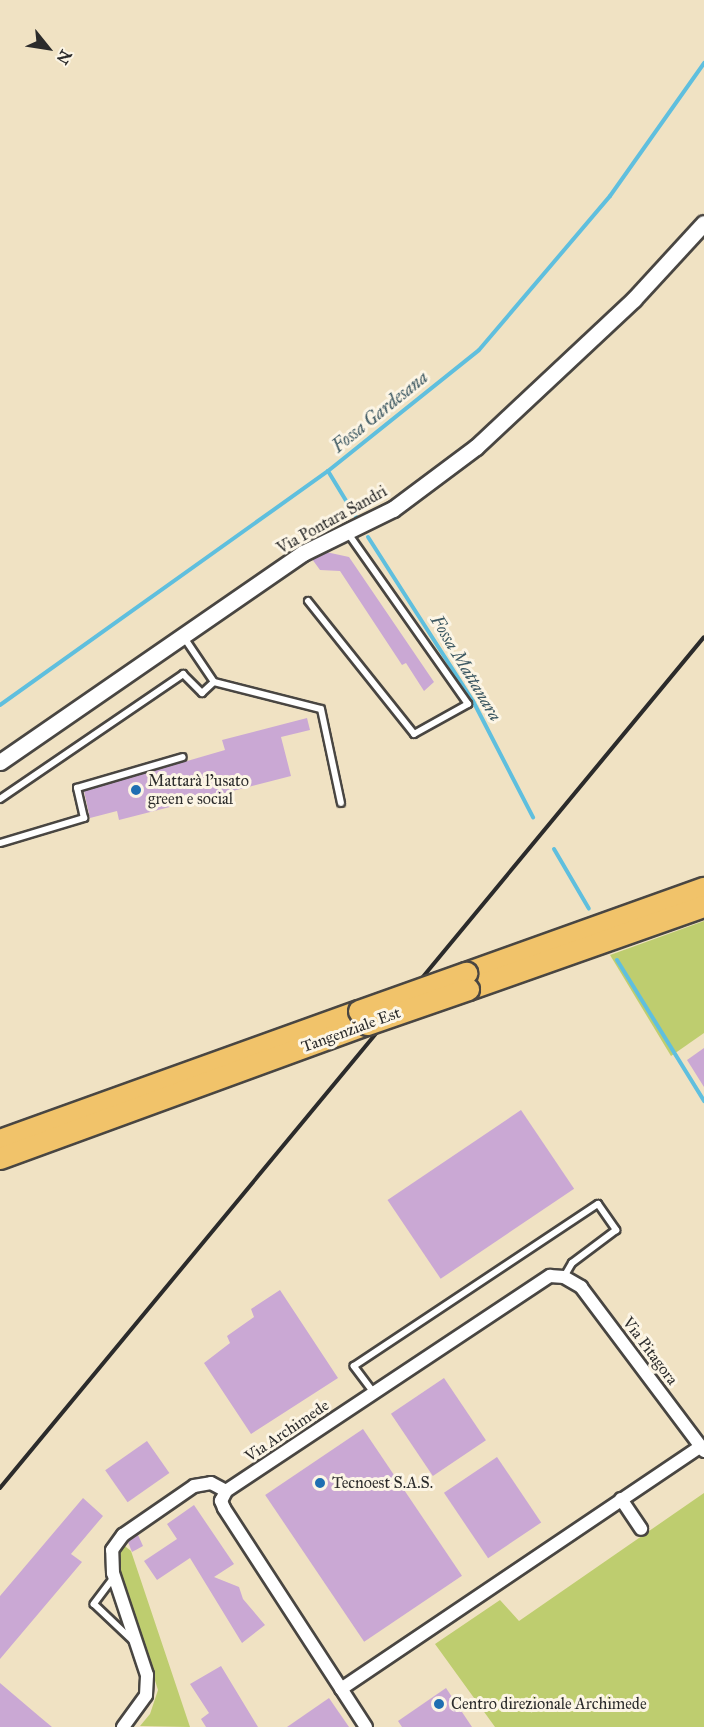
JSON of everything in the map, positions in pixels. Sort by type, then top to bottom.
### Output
[{"type":"highway","name":"Tangenziale Est","points":[[467,981],[704,888]]},
{"type":"highway","name":"Tangenziale Est","points":[[0,1140],[467,981],[704,906]]},
{"type":"highway","name":"Tangenziale Est","points":[[0,1158],[363,1017]]},
{"type":"street","name":"Via Pontara Sandri","points":[[0,762],[303,553],[393,509],[476,447],[634,299],[704,224]]},
{"type":"street","name":"Via Archimede","points":[[226,1491],[543,1278],[564,1277]]},
{"type":"street","name":"Via Pitagora","points":[[564,1277],[581,1287],[702,1449]]},
{"type":"street","points":[[341,1689],[621,1499],[702,1449]]},
{"type":"street","points":[[123,1727],[146,1695],[147,1675],[114,1577],[110,1558],[123,1535],[194,1486],[211,1483],[226,1491],[221,1501],[224,1508],[366,1727]]},
{"type":"street","points":[[621,1499],[641,1529]]},
{"type":"lane","points":[[308,601],[414,734],[468,704],[346,531]]},
{"type":"lane","points":[[183,636],[214,682],[321,709],[341,803]]},
{"type":"lane","points":[[0,799],[183,674],[201,693],[214,682]]},
{"type":"lane","points":[[0,843],[84,818],[77,788],[183,757]]},
{"type":"lane","points":[[374,1393],[354,1366],[598,1204],[616,1230],[572,1263],[564,1277]]},
{"type":"lane","points":[[114,1577],[94,1604],[137,1646]]},
{"type":"green space","points":[[704,921],[704,1033],[671,1056],[610,955]]},
{"type":"green space","points":[[704,1493],[704,1727],[495,1727],[435,1644],[500,1600],[519,1621]]},
{"type":"green space","points":[[121,1543],[131,1551],[190,1727],[140,1726],[150,1714],[158,1690],[117,1562]]},
{"type":"building","points":[[326,552],[349,557],[434,682],[424,691],[406,663],[402,665],[340,571],[320,570],[312,559]]},
{"type":"building","points":[[307,718],[310,730],[281,737],[291,776],[119,820],[117,811],[90,818],[84,791],[225,750],[222,740]]},
{"type":"building","points":[[704,1048],[704,1087],[687,1060]]},
{"type":"building","points":[[521,1110],[574,1189],[441,1279],[388,1200]]},
{"type":"building","points":[[280,1290],[338,1378],[251,1434],[204,1363],[230,1343],[227,1336],[254,1317],[251,1309]]},
{"type":"building","points":[[444,1378],[486,1440],[433,1476],[391,1414]]},
{"type":"building","points":[[363,1429],[462,1576],[364,1642],[265,1495]]},
{"type":"building","points":[[147,1441],[169,1473],[128,1502],[105,1470]]},
{"type":"building","points":[[497,1457],[541,1522],[488,1558],[444,1493]]},
{"type":"building","points":[[83,1498],[103,1516],[71,1554],[82,1562],[0,1659],[0,1596]]},
{"type":"building","points":[[194,1505],[234,1564],[214,1577],[239,1587],[243,1599],[265,1625],[242,1643],[190,1558],[157,1580],[144,1561],[177,1539],[167,1524]]},
{"type":"building","points":[[138,1535],[143,1546],[132,1552],[128,1542]]},
{"type":"building","points":[[221,1666],[258,1727],[206,1727],[201,1719],[209,1713],[190,1684]]},
{"type":"building","points":[[0,1683],[40,1717],[52,1727],[0,1727]]},
{"type":"building","name":"Centro direzionale Archimede","points":[[446,1688],[472,1727],[402,1727],[398,1721]]},
{"type":"building","points":[[329,1698],[349,1727],[287,1727]]},
{"type":"waterway","name":"Fossa Gardesana","points":[[0,705],[328,471],[479,350],[610,196],[704,63]]},
{"type":"waterway","name":"Fossa Mattanara","points":[[328,471],[356,517]]},
{"type":"waterway","name":"Fossa Mattanara","points":[[368,537],[473,701],[533,817]]},
{"type":"waterway","name":"Fossa Mattanara","points":[[554,849],[589,909]]},
{"type":"waterway","name":"Fossa Mattanara","points":[[617,960],[704,1101]]},
{"type":"railway","points":[[0,1488],[704,637]]},
{"type":"place","name":"Mattarà l'usato green e social","points":[[136,790]]},
{"type":"place","name":"Tecnoest S.A.S.","points":[[320,1483]]},
{"type":"place","name":"Centro direzionale Archimede","points":[[439,1704]]}]
